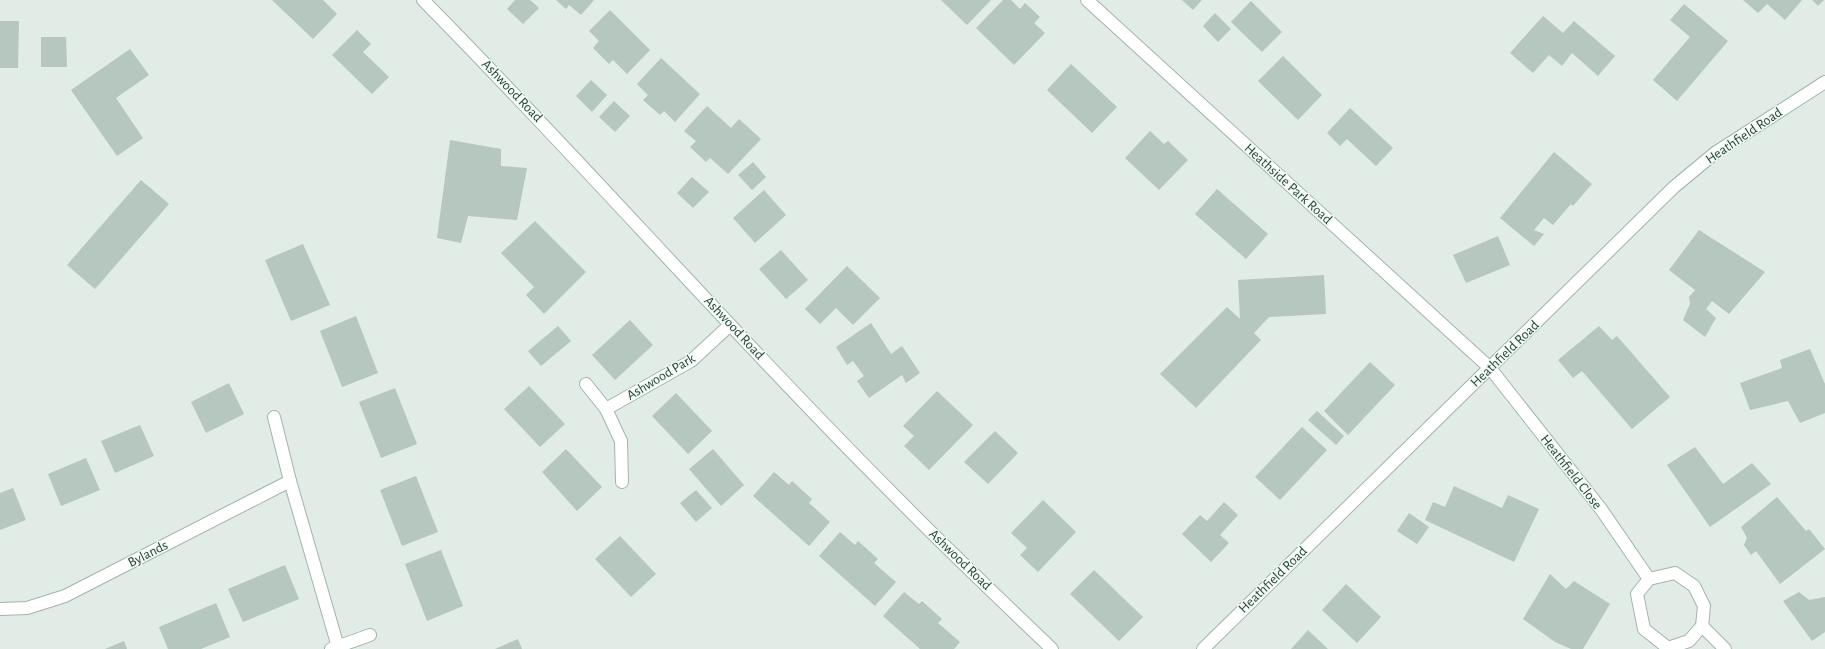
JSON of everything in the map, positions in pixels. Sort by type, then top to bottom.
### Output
[{"type":"street","name":"Ashwood Road","points":[[423,0],[539,119],[730,325],[899,500],[1052,649]]},
{"type":"street","name":"Heathside Park Road","points":[[1087,0],[1490,368]]},
{"type":"street","name":"Heathfield Road","points":[[1203,649],[1674,187],[1716,153],[1825,82]]},
{"type":"street","name":"Ashwood Park","points":[[606,409],[691,361],[730,325]]},
{"type":"street","name":"Heathfield Close","points":[[1490,368],[1601,509],[1649,579]]},
{"type":"street","points":[[586,384],[606,409],[621,441],[622,482]]},
{"type":"street","points":[[274,417],[334,648],[370,635]]},
{"type":"street","name":"Bylands","points":[[0,609],[27,608],[65,596],[290,482]]},
{"type":"street","points":[[1675,573],[1694,586],[1704,606],[1702,626],[1688,640],[1668,648],[1644,629],[1637,594],[1649,579],[1675,573]]},
{"type":"street","points":[[1702,626],[1725,649]]},
{"type":"building","points":[[272,0],[323,0],[337,14],[313,39]]},
{"type":"building","points":[[515,0],[530,0],[539,8],[523,24],[507,9]]},
{"type":"building","points":[[556,0],[594,0],[581,15],[569,5],[566,9]]},
{"type":"building","points":[[941,0],[991,0],[967,25]]},
{"type":"building","points":[[1003,0],[1011,0],[1020,9],[1025,3],[1040,17],[1034,23],[1045,33],[1014,65],[976,28]]},
{"type":"building","points":[[1182,0],[1202,0],[1193,10]]},
{"type":"building","points":[[1743,0],[1802,0],[1785,20],[1767,4],[1758,13]]},
{"type":"building","points":[[1812,0],[1824,0],[1818,6]]},
{"type":"building","points":[[1251,1],[1282,32],[1262,52],[1231,22]]},
{"type":"building","points":[[1684,4],[1728,41],[1677,101],[1653,80],[1690,37],[1670,20]]},
{"type":"building","points":[[610,10],[650,50],[627,74],[613,60],[609,64],[593,48],[599,41],[589,31]]},
{"type":"building","points":[[1215,13],[1231,29],[1218,42],[1203,26]]},
{"type":"building","points":[[1543,16],[1563,33],[1574,21],[1615,56],[1598,76],[1572,53],[1562,66],[1549,55],[1533,73],[1510,53]]},
{"type":"building","points":[[0,21],[19,21],[18,68],[0,68]]},
{"type":"building","points":[[357,30],[371,44],[363,52],[389,77],[372,94],[332,55]]},
{"type":"building","points":[[41,37],[66,37],[67,67],[41,67]]},
{"type":"building","points":[[130,49],[149,75],[116,98],[143,138],[117,156],[71,90]]},
{"type":"building","points":[[1283,56],[1322,95],[1298,120],[1258,81]]},
{"type":"building","points":[[661,58],[700,94],[675,122],[664,111],[660,115],[643,100],[648,95],[637,84]]},
{"type":"building","points":[[1071,64],[1117,107],[1092,133],[1047,90]]},
{"type":"building","points":[[591,80],[607,95],[592,112],[576,96]]},
{"type":"building","points":[[614,101],[630,116],[615,132],[599,117]]},
{"type":"building","points":[[707,106],[731,128],[739,119],[761,139],[728,174],[710,158],[706,162],[690,147],[696,141],[684,131]]},
{"type":"building","points":[[1350,108],[1393,148],[1376,166],[1347,139],[1340,146],[1327,133]]},
{"type":"building","points":[[1150,131],[1164,144],[1168,141],[1188,160],[1159,190],[1125,158]]},
{"type":"building","points":[[450,140],[501,149],[501,166],[527,168],[517,220],[468,216],[461,243],[437,238]]},
{"type":"building","points":[[1554,152],[1592,184],[1573,206],[1571,204],[1553,225],[1544,218],[1534,230],[1544,234],[1534,246],[1500,218]]},
{"type":"building","points":[[753,162],[766,177],[752,190],[738,175]]},
{"type":"building","points":[[692,177],[709,192],[693,208],[677,193]]},
{"type":"building","points":[[141,180],[169,204],[95,289],[67,265]]},
{"type":"building","points":[[1217,189],[1268,234],[1246,259],[1195,214]]},
{"type":"building","points":[[764,190],[786,215],[755,243],[733,218]]},
{"type":"building","points":[[535,221],[586,272],[544,314],[526,295],[534,287],[501,253]]},
{"type":"building","points":[[1699,230],[1765,272],[1729,314],[1712,301],[1706,309],[1716,318],[1705,337],[1683,320],[1690,304],[1689,297],[1695,290],[1669,270]]},
{"type":"building","points":[[1498,236],[1510,265],[1466,283],[1453,255]]},
{"type":"building","points":[[303,244],[330,305],[291,321],[265,260]]},
{"type":"building","points":[[781,250],[808,280],[786,299],[759,269]]},
{"type":"building","points":[[847,266],[880,298],[853,325],[836,308],[820,324],[805,309]]},
{"type":"building","points":[[1324,275],[1326,314],[1269,317],[1254,333],[1261,340],[1196,408],[1160,374],[1227,307],[1240,319],[1238,280]]},
{"type":"building","points":[[356,316],[378,373],[342,387],[320,331]]},
{"type":"building","points":[[630,320],[653,345],[615,380],[592,355]]},
{"type":"building","points":[[871,323],[891,354],[902,346],[920,373],[906,383],[902,375],[869,398],[857,381],[864,376],[853,361],[847,365],[836,347]]},
{"type":"building","points":[[558,326],[571,341],[541,366],[528,351]]},
{"type":"building","points":[[1599,326],[1612,340],[1617,336],[1670,397],[1632,429],[1582,371],[1573,378],[1558,360]]},
{"type":"building","points":[[1810,349],[1825,384],[1825,413],[1800,423],[1788,401],[1750,410],[1740,383],[1782,368],[1780,360]]},
{"type":"building","points":[[1370,362],[1395,385],[1348,435],[1324,411]]},
{"type":"building","points":[[229,383],[244,414],[206,433],[191,402]]},
{"type":"building","points":[[529,386],[565,424],[540,447],[504,409]]},
{"type":"building","points":[[395,388],[417,444],[381,458],[359,402]]},
{"type":"building","points":[[937,391],[973,425],[929,470],[904,446],[914,436],[903,426]]},
{"type":"building","points":[[676,393],[712,431],[688,454],[652,416]]},
{"type":"building","points":[[1317,411],[1344,436],[1336,445],[1308,420]]},
{"type":"building","points":[[140,425],[154,456],[115,473],[101,441]]},
{"type":"building","points":[[1302,427],[1327,450],[1280,500],[1255,477]]},
{"type":"building","points":[[995,431],[1018,453],[988,484],[964,462]]},
{"type":"building","points":[[1695,447],[1723,484],[1752,463],[1771,484],[1710,527],[1667,465]]},
{"type":"building","points":[[566,449],[602,487],[577,511],[542,472]]},
{"type":"building","points":[[713,449],[744,485],[721,506],[689,469]]},
{"type":"building","points":[[86,458],[100,490],[61,506],[48,474]]},
{"type":"building","points":[[774,472],[789,485],[792,481],[812,499],[809,503],[830,522],[809,546],[753,496]]},
{"type":"building","points":[[416,476],[438,532],[402,546],[380,490]]},
{"type":"building","points":[[1454,486],[1502,508],[1508,495],[1539,509],[1514,562],[1425,520],[1433,502],[1445,507]]},
{"type":"building","points":[[13,488],[26,520],[0,530],[0,493]]},
{"type":"building","points":[[696,490],[712,508],[696,522],[680,503]]},
{"type":"building","points":[[1777,497],[1806,531],[1809,529],[1825,549],[1780,584],[1756,551],[1751,555],[1744,545],[1747,538],[1741,527]]},
{"type":"building","points":[[1043,500],[1076,532],[1038,572],[1020,555],[1027,548],[1011,533]]},
{"type":"building","points":[[1224,502],[1238,515],[1220,535],[1229,543],[1211,562],[1182,534],[1200,515],[1207,521]]},
{"type":"building","points":[[1409,513],[1429,527],[1417,544],[1397,531]]},
{"type":"building","points":[[840,532],[855,545],[858,541],[878,559],[874,563],[896,582],[875,606],[819,556]]},
{"type":"building","points":[[620,536],[656,574],[631,597],[595,559]]},
{"type":"building","points":[[441,550],[463,606],[427,621],[405,564]]},
{"type":"building","points":[[285,565],[299,599],[243,622],[228,589]]},
{"type":"building","points":[[1094,570],[1143,617],[1119,641],[1070,594]]},
{"type":"building","points":[[1550,574],[1566,589],[1574,581],[1610,604],[1583,649],[1571,649],[1555,642],[1523,619]]},
{"type":"building","points":[[1346,584],[1381,617],[1357,643],[1322,610]]},
{"type":"building","points":[[904,592],[919,604],[922,601],[942,619],[938,623],[960,642],[954,649],[920,649],[883,616]]},
{"type":"building","points":[[1799,592],[1809,600],[1825,597],[1825,632],[1812,641],[1783,601]]},
{"type":"building","points":[[216,603],[230,637],[201,649],[168,649],[159,627]]},
{"type":"building","points":[[1308,630],[1328,649],[1291,649]]},
{"type":"building","points":[[518,639],[522,649],[495,649]]},
{"type":"building","points":[[124,641],[127,649],[105,649]]}]
